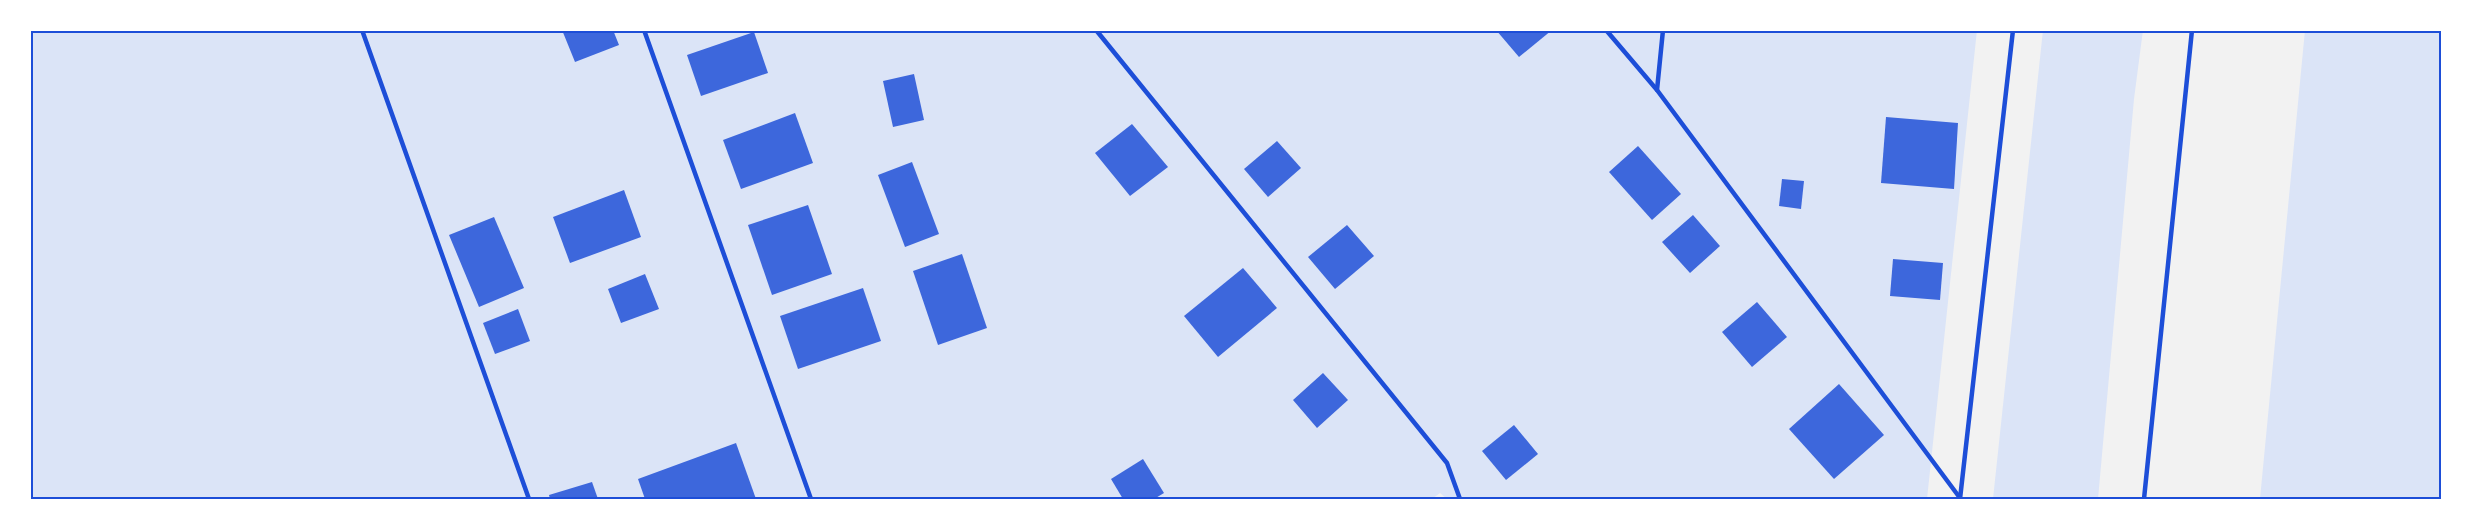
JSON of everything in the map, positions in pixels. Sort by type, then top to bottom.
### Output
[{"type":"lane","points":[[362,30],[530,499]]},
{"type":"lane","points":[[644,30],[811,499]]},
{"type":"lane","points":[[1096,30],[1447,463],[1460,499]]},
{"type":"lane","points":[[1606,30],[1657,90],[1960,498]]},
{"type":"lane","points":[[1657,90],[1663,30]]},
{"type":"lane","points":[[1960,498],[2013,30]]},
{"type":"lane","points":[[2144,499],[2192,30]]},
{"type":"shaded area","points":[[30,30],[1977,30],[1927,499],[1447,499],[1440,493],[1432,499],[30,499]]},
{"type":"shaded area","points":[[2043,30],[2143,30],[2134,99],[2098,499],[1993,499]]},
{"type":"shaded area","points":[[2305,30],[2442,30],[2442,499],[2260,499]]},
{"type":"building","points":[[562,30],[613,30],[619,45],[575,62]]},
{"type":"building","points":[[1496,30],[1552,30],[1519,57]]},
{"type":"building","points":[[754,32],[768,73],[701,96],[687,55]]},
{"type":"building","points":[[914,74],[924,120],[893,127],[883,81]]},
{"type":"building","points":[[795,113],[813,163],[741,189],[723,140]]},
{"type":"building","points":[[1886,117],[1958,123],[1954,189],[1881,183]]},
{"type":"building","points":[[1132,124],[1168,167],[1130,196],[1095,153]]},
{"type":"building","points":[[1277,141],[1301,168],[1268,197],[1244,169]]},
{"type":"building","points":[[1638,146],[1681,194],[1652,220],[1609,172]]},
{"type":"building","points":[[912,162],[939,234],[905,247],[878,175]]},
{"type":"building","points":[[1782,179],[1804,181],[1801,209],[1779,206]]},
{"type":"building","points":[[624,190],[641,237],[570,263],[553,217]]},
{"type":"building","points":[[808,205],[832,274],[772,295],[748,225]]},
{"type":"building","points":[[1693,215],[1720,246],[1690,273],[1662,242]]},
{"type":"building","points":[[494,217],[524,288],[479,307],[449,235]]},
{"type":"building","points":[[1347,225],[1374,256],[1335,289],[1308,257]]},
{"type":"building","points":[[962,254],[987,328],[938,345],[913,271]]},
{"type":"building","points":[[1893,259],[1943,263],[1940,300],[1890,296]]},
{"type":"building","points":[[1243,268],[1277,308],[1218,357],[1184,316]]},
{"type":"building","points":[[645,274],[659,309],[621,323],[608,289]]},
{"type":"building","points":[[863,288],[881,341],[798,369],[780,316]]},
{"type":"building","points":[[1757,302],[1787,337],[1752,367],[1722,332]]},
{"type":"building","points":[[518,309],[530,341],[495,354],[483,323]]},
{"type":"building","points":[[1323,373],[1348,400],[1317,428],[1293,400]]},
{"type":"building","points":[[1839,384],[1884,435],[1834,479],[1789,429]]},
{"type":"building","points":[[1514,425],[1538,454],[1506,480],[1482,451]]},
{"type":"building","points":[[736,443],[756,499],[645,499],[638,479]]},
{"type":"building","points":[[1143,459],[1164,493],[1154,499],[1123,499],[1111,479]]},
{"type":"building","points":[[592,482],[598,499],[550,499],[549,495]]}]
